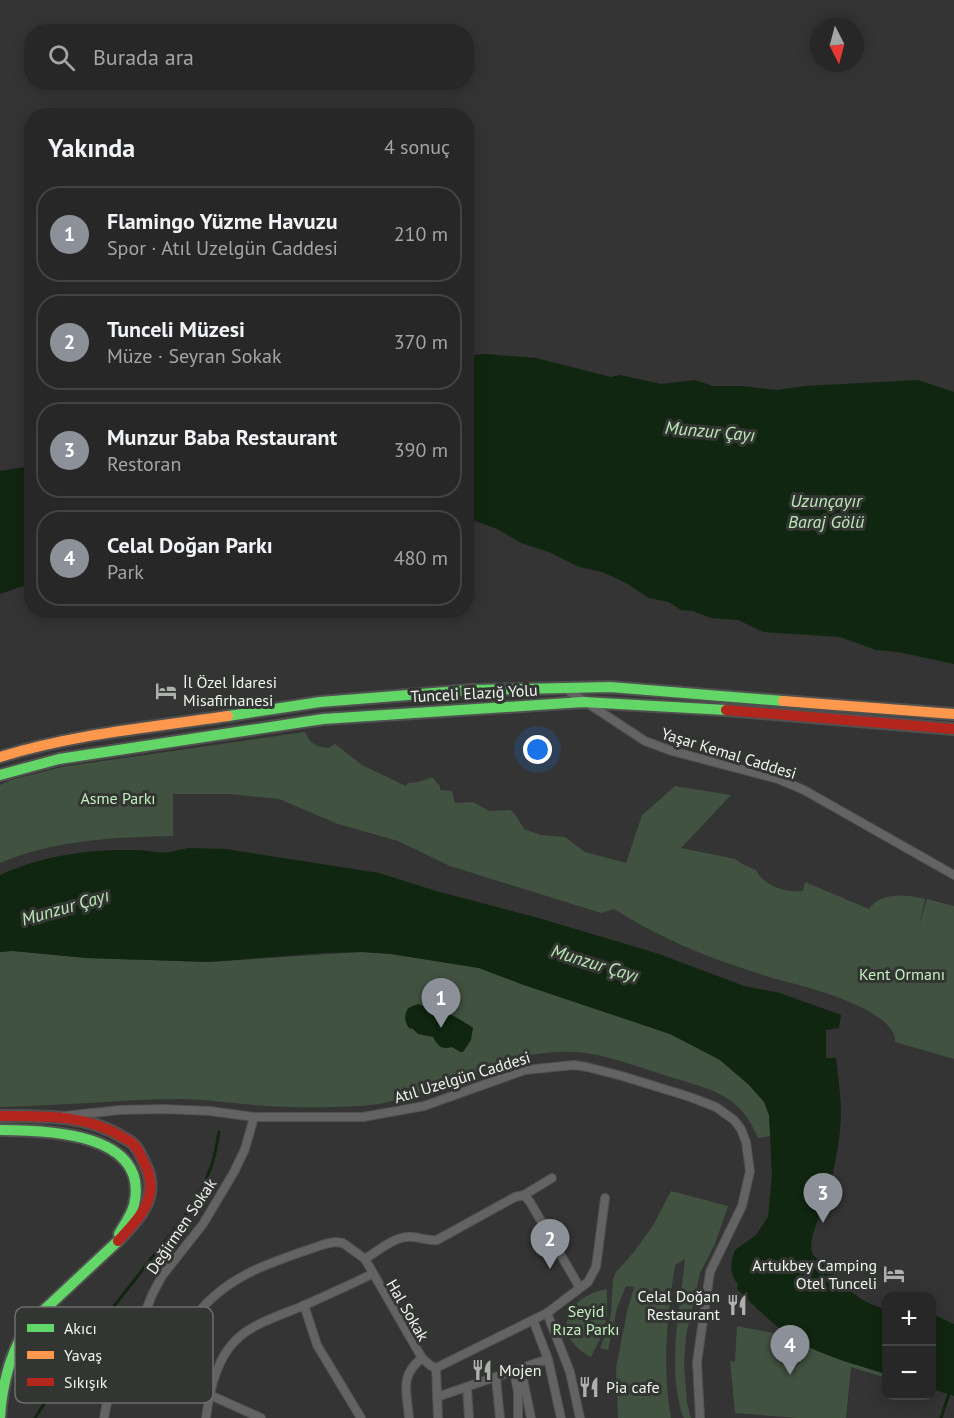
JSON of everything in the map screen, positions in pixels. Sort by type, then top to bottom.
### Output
[{"type":"main road","name":"Tunceli Elazığ Yolu","points":[[0,758],[29,748],[84,738],[320,702],[471,690],[563,686],[657,690],[954,714]]},
{"type":"main road","name":"Tunceli Elazığ Yolu","points":[[0,775],[59,759],[323,719],[583,702],[760,712],[954,729]]},
{"type":"main road","points":[[0,1116],[57,1116],[107,1126],[122,1134],[135,1145],[149,1171],[152,1188],[148,1203],[140,1217],[111,1248],[47,1307]]},
{"type":"main road","points":[[0,1130],[67,1135],[108,1146],[121,1155],[130,1165],[135,1177],[136,1193],[134,1207],[111,1248]]},
{"type":"main road","points":[[0,1418],[3,1390],[15,1351]]},
{"type":"street","name":"Yaşar Kemal Caddesi","points":[[563,686],[583,702],[645,741],[658,747],[777,779],[804,790],[954,874]]},
{"type":"street","name":"Atıl Uzelgün Caddesi","points":[[57,1116],[120,1110],[210,1112],[254,1117],[348,1118],[424,1106],[514,1072],[537,1067],[568,1065],[587,1067],[690,1097],[726,1113],[734,1120],[746,1142],[750,1171],[742,1206],[710,1272],[697,1362],[700,1418]]},
{"type":"street","name":"Değirmen Sokak","points":[[147,1307],[162,1276],[203,1224],[234,1172],[245,1149],[254,1117]]},
{"type":"street","points":[[204,1307],[214,1295],[261,1266],[335,1242],[343,1244],[365,1259],[402,1238],[437,1240],[552,1178]]},
{"type":"street","points":[[524,1195],[580,1288]]},
{"type":"street","points":[[438,1418],[436,1368],[547,1313],[588,1282],[596,1267],[605,1198]]},
{"type":"street","name":"Hal Sokak","points":[[365,1259],[422,1358],[436,1368]]},
{"type":"street","points":[[213,1385],[218,1369],[236,1340],[258,1326],[372,1274]]},
{"type":"street","points":[[304,1305],[317,1345],[361,1418]]},
{"type":"street","points":[[547,1313],[570,1372],[580,1418]]},
{"type":"street","points":[[533,1320],[548,1359],[561,1418]]},
{"type":"street","points":[[409,1418],[406,1376],[411,1366],[422,1358]]},
{"type":"street","points":[[437,1397],[548,1359]]},
{"type":"street","points":[[517,1370],[519,1418]]},
{"type":"street","points":[[517,1370],[531,1418]]},
{"type":"street","points":[[496,1378],[500,1418]]},
{"type":"street","points":[[467,1387],[469,1418]]},
{"type":"street","points":[[213,1396],[261,1418]]},
{"type":"street","name":"Değirmen Sokak","points":[[104,1418],[107,1403]]},
{"type":"street","points":[[206,1418],[209,1403]]},
{"type":"green space","name":"Kent Ormanı","points":[[305,732],[314,744],[329,748],[335,744],[362,765],[406,786],[408,783],[432,777],[440,786],[440,790],[452,791],[455,803],[473,802],[489,811],[510,810],[524,829],[541,835],[565,837],[585,852],[626,863],[642,815],[675,786],[731,795],[681,848],[735,859],[756,870],[770,884],[782,889],[803,891],[805,882],[869,909],[874,903],[887,897],[902,895],[925,899],[919,926],[927,899],[954,906],[954,1059],[895,1042],[887,1024],[867,1010],[843,999],[702,954],[648,929],[614,909],[601,913],[450,866],[398,841],[338,824],[279,799],[229,794],[173,794],[173,836],[85,841],[42,849],[0,863],[0,785],[11,780],[62,767]]},
{"type":"green space","points":[[13,951],[87,958],[209,962],[362,952],[391,954],[479,968],[670,1034],[705,1051],[720,1060],[765,1102],[771,1136],[758,1138],[743,1112],[714,1091],[611,1058],[573,1052],[545,1053],[518,1058],[413,1095],[359,1106],[280,1107],[186,1099],[0,1107],[0,952]]},
{"type":"green space","points":[[671,1191],[728,1206],[715,1244],[700,1273],[686,1336],[684,1363],[687,1403],[691,1418],[684,1418],[682,1414],[675,1376],[676,1337],[685,1259],[675,1265],[668,1322],[666,1361],[671,1418],[618,1418],[616,1368],[634,1287],[626,1286],[617,1308],[608,1350],[600,1348],[611,1313],[613,1279],[654,1224]]},
{"type":"green space","name":"Seyid Rıza Parkı","points":[[607,1289],[607,1316],[604,1331],[591,1357],[578,1348],[570,1338],[567,1328],[568,1318],[573,1308],[581,1300]]},
{"type":"green space","points":[[737,1326],[779,1334],[782,1331],[819,1351],[882,1373],[882,1377],[851,1367],[846,1418],[798,1418],[735,1413],[730,1361],[735,1362]]},
{"type":"water","name":"Uzunçayır Baraj Gölü","points":[[474,355],[536,358],[611,377],[620,375],[661,384],[695,380],[713,386],[777,390],[805,386],[918,380],[954,392],[954,664],[898,652],[876,650],[840,637],[763,632],[738,620],[711,618],[693,611],[681,610],[669,602],[649,598],[626,583],[602,572],[579,567],[474,521]]},
{"type":"water","points":[[24,467],[24,585],[0,594],[0,471]]},
{"type":"water","name":"Munzur Çayı","points":[[188,848],[226,849],[379,873],[656,953],[744,986],[780,993],[841,1015],[839,1028],[826,1030],[826,1058],[836,1058],[841,1107],[839,1135],[830,1187],[813,1234],[811,1249],[813,1255],[855,1295],[882,1308],[882,1373],[808,1347],[774,1323],[737,1289],[738,1284],[731,1268],[735,1250],[756,1235],[768,1217],[772,1176],[769,1115],[764,1102],[748,1084],[720,1060],[670,1034],[479,968],[391,954],[323,953],[209,962],[87,958],[13,951],[0,952],[0,875],[50,858],[84,852],[141,850],[166,852]]},
{"type":"water","points":[[418,1004],[434,1010],[438,1015],[452,1015],[473,1028],[471,1040],[463,1052],[452,1047],[442,1048],[433,1037],[418,1034],[409,1028],[405,1021],[408,1008]]},
{"type":"water","points":[[936,1316],[954,1324],[954,1396],[936,1390]]},
{"type":"waterway","points":[[113,1307],[178,1225],[197,1197],[211,1167],[219,1132]]},
{"type":"waterway","points":[[941,1418],[950,1391]]},
{"type":"waterway","points":[[35,1418],[45,1403]]},
{"type":"traffic: fast","points":[[228,716],[320,702],[471,690],[610,687],[783,701]]},
{"type":"traffic: fast","points":[[0,775],[59,759],[323,719],[583,702],[726,710]]},
{"type":"traffic: fast","points":[[0,1130],[44,1132],[91,1140],[112,1150],[127,1163],[135,1181],[134,1205],[119,1234]]},
{"type":"traffic: fast","points":[[47,1307],[118,1241]]},
{"type":"traffic: fast","points":[[0,1418],[8,1369],[15,1350]]},
{"type":"traffic: slow","points":[[783,701],[954,714]]},
{"type":"traffic: slow","points":[[0,757],[56,742],[228,716]]},
{"type":"traffic: jam","points":[[726,710],[954,729]]},
{"type":"traffic: jam","points":[[0,1116],[80,1120],[110,1130],[134,1145],[149,1174],[151,1185],[141,1214],[118,1241]]},
{"type":"place","name":"İl Özel İdaresi Misafirhanesi","points":[[166,691]]},
{"type":"place","name":"Flamingo Yüzme Havuzu","points":[[441,1028]]},
{"type":"place","name":"Munzur Baba Restaurant","points":[[823,1223]]},
{"type":"place","name":"Tunceli Müzesi","points":[[550,1269]]},
{"type":"place","name":"Artukbey Camping Otel Tunceli","points":[[894,1274]]},
{"type":"place","name":"Celal Doğan Restaurant","points":[[737,1305]]},
{"type":"place","name":"Mojen","points":[[482,1370]]},
{"type":"place","name":"Celal Doğan Parkı","points":[[790,1375]]},
{"type":"place","name":"Pia cafe","points":[[589,1387]]},
{"type":"park label","name":"Asme Parkı","points":[[118,798]]}]
